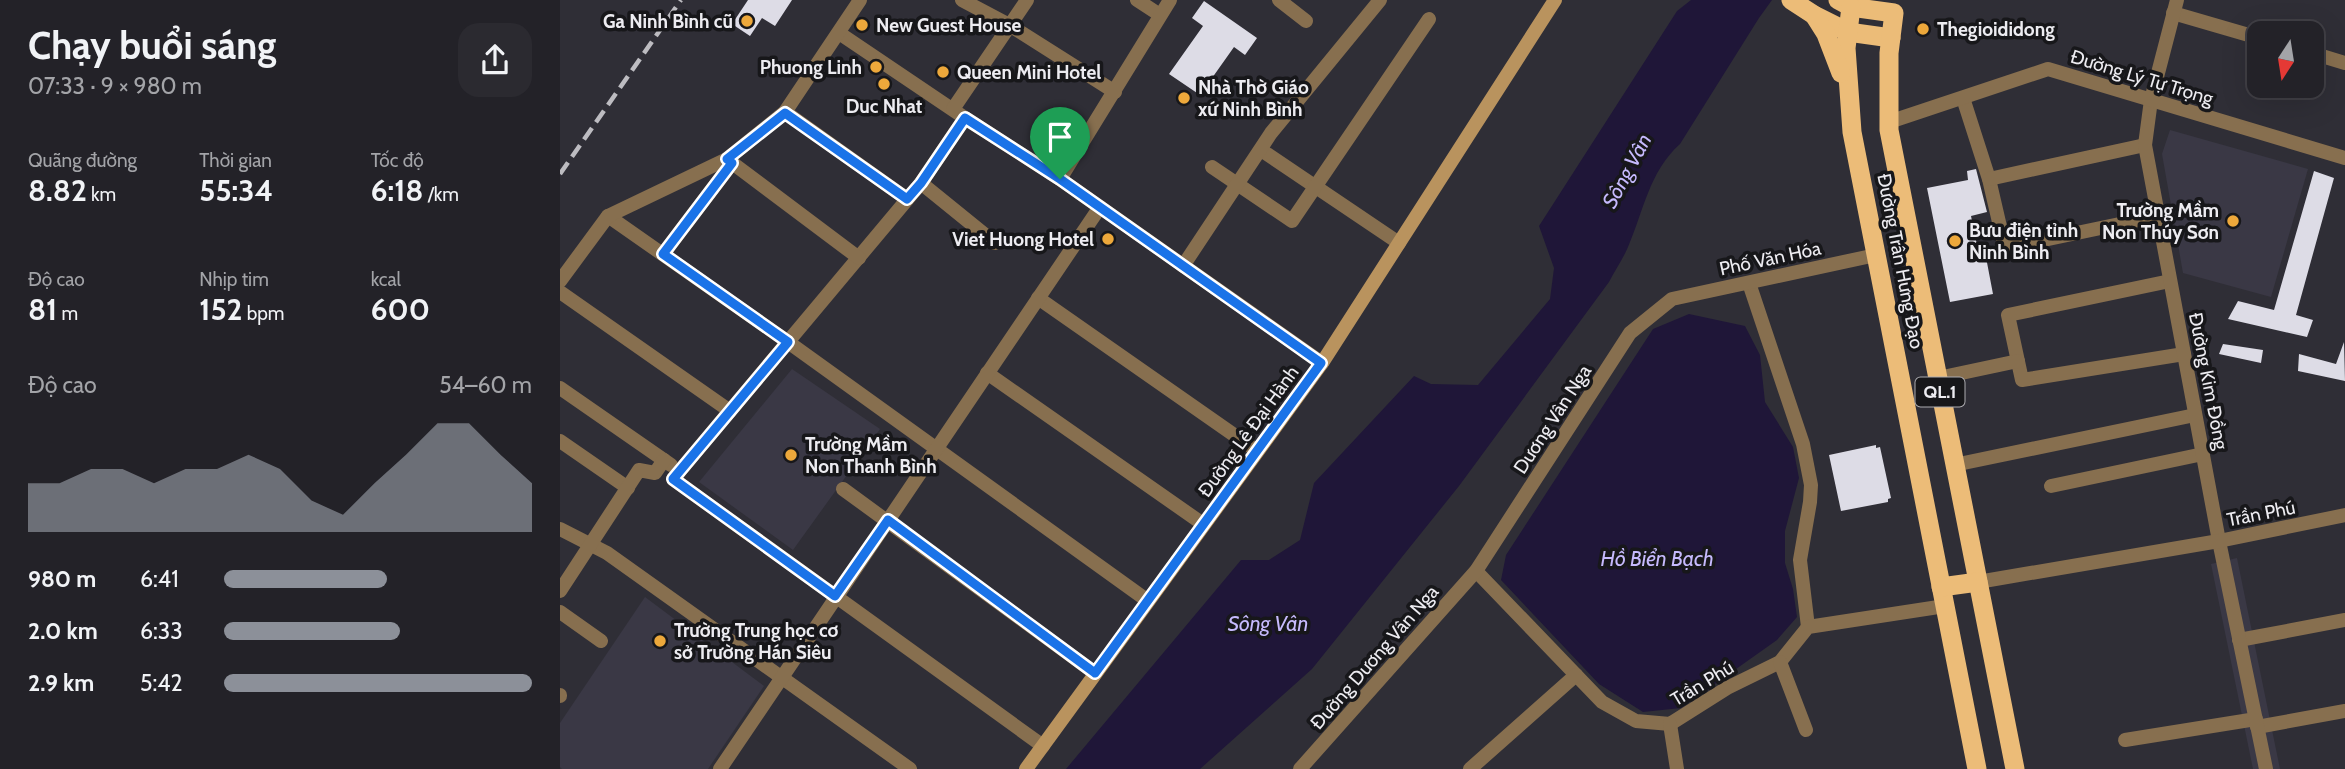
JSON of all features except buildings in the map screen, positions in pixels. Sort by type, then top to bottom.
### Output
[{"type":"highway","points":[[1791,0],[1848,32],[1891,38]]},
{"type":"highway","name":"Đường Trân Hưng Đạo","points":[[1978,769],[1852,132],[1845,3],[1894,13],[1889,122],[2015,769]]},
{"type":"highway","points":[[1814,15],[1840,65],[1852,132]]},
{"type":"highway","points":[[1943,597],[1978,582]]},
{"type":"main road","name":"Đường Lê Đại Hành","points":[[1026,769],[1321,363],[1555,0]]},
{"type":"street","points":[[663,254],[730,161],[785,113],[860,0]]},
{"type":"street","points":[[962,0],[1011,26],[1115,92]]},
{"type":"street","points":[[1027,0],[959,113],[921,183],[673,479],[1042,746]]},
{"type":"street","points":[[1137,0],[1160,15]]},
{"type":"street","points":[[1060,179],[1170,0]]},
{"type":"street","points":[[1279,0],[1306,20]]},
{"type":"street","points":[[1183,266],[1271,133],[1380,0]]},
{"type":"street","points":[[2175,6],[2247,33]]},
{"type":"street","name":"Đường Kim Đồng","points":[[2175,6],[2151,100],[2145,145],[2219,541],[2266,769]]},
{"type":"street","points":[[1212,167],[1292,221],[1429,19]]},
{"type":"street","points":[[839,33],[1060,179],[1321,363]]},
{"type":"street","points":[[2324,57],[2345,63]]},
{"type":"street","name":"Đường Lý Tự Trọng","points":[[1889,122],[2048,69],[2345,158]]},
{"type":"street","points":[[1963,97],[1989,179],[2006,248],[2158,216]]},
{"type":"street","points":[[785,113],[907,199]]},
{"type":"street","points":[[1989,179],[2145,145]]},
{"type":"street","points":[[1261,150],[1399,243]]},
{"type":"street","points":[[560,281],[608,216],[730,161]]},
{"type":"street","points":[[730,161],[859,258]]},
{"type":"street","points":[[921,183],[995,243]]},
{"type":"street","points":[[720,769],[1100,207]]},
{"type":"street","points":[[608,216],[937,448],[1147,601]]},
{"type":"street","name":"Phố Văn Hóa","points":[[1672,299],[1876,255]]},
{"type":"street","points":[[2170,281],[2008,315],[2022,380],[2184,354]]},
{"type":"street","points":[[1749,283],[1803,444],[1811,485],[1800,561],[1808,627],[1943,597]]},
{"type":"street","points":[[560,292],[730,411]]},
{"type":"street","points":[[1038,298],[1257,451]]},
{"type":"street","name":"Dương Vân Nga","points":[[1476,571],[1630,333],[1672,299]]},
{"type":"street","points":[[1938,378],[2018,361]]},
{"type":"street","points":[[988,373],[1203,524]]},
{"type":"street","points":[[560,388],[680,471]]},
{"type":"street","points":[[1954,465],[2195,415]]},
{"type":"street","points":[[560,441],[628,488]]},
{"type":"street","points":[[2051,486],[2203,454]]},
{"type":"street","points":[[560,591],[639,470],[655,473],[664,460]]},
{"type":"street","points":[[843,489],[1095,673]]},
{"type":"street","name":"Trần Phú","points":[[1978,582],[2219,541],[2345,515]]},
{"type":"street","points":[[560,529],[607,553],[910,769]]},
{"type":"street","name":"Trần Phú","points":[[1476,571],[1602,702],[1636,721],[1670,724],[1727,688],[1780,662],[1808,627]]},
{"type":"street","name":"Đường Dương Vân Nga","points":[[1300,769],[1476,571]]},
{"type":"street","points":[[560,612],[601,641]]},
{"type":"street","points":[[2239,640],[2345,620]]},
{"type":"street","points":[[1780,662],[1806,730]]},
{"type":"street","points":[[1470,769],[1576,675]]},
{"type":"street","points":[[2125,740],[2345,711]]},
{"type":"street","points":[[1670,724],[1677,769]]},
{"type":"shaded area","name":"Trường Mầm Non Thúy Sơn","points":[[2170,130],[2308,169],[2271,297],[2183,273],[2162,154]]},
{"type":"shaded area","name":"Trường Mầm Non Thanh Bình","points":[[792,369],[880,429],[793,550],[699,482]]},
{"type":"shaded area","points":[[2237,558],[2280,769],[2253,769],[2211,564]]},
{"type":"shaded area","name":"Trường Trung học cơ sở Trường Hán Siêu","points":[[645,597],[764,686],[708,769],[562,769],[560,723]]},
{"type":"water","name":"Sông Vân","points":[[1691,0],[1772,0],[1680,144],[1654,179],[1634,233],[1609,282],[1459,486],[1312,669],[1200,769],[1066,769],[1241,560],[1269,560],[1300,540],[1314,483],[1414,376],[1431,384],[1478,385],[1550,299],[1554,268],[1539,226],[1677,11]]},
{"type":"water","name":"Hồ Biển Bạch","points":[[1689,314],[1745,326],[1760,355],[1765,402],[1793,447],[1799,478],[1785,531],[1785,563],[1793,589],[1797,617],[1777,640],[1681,708],[1643,712],[1599,684],[1501,580],[1506,555],[1653,329]]},
{"type":"railway","points":[[560,174],[681,0]]},
{"type":"place","name":"Ga Ninh Bình cũ","points":[[747,21]]},
{"type":"place","name":"New Guest House","points":[[862,25]]},
{"type":"place","name":"Thegioididong","points":[[1923,29]]},
{"type":"place","name":"Phuong Linh","points":[[876,67]]},
{"type":"place","name":"Queen Mini Hotel","points":[[943,72]]},
{"type":"place","name":"Duc Nhat","points":[[884,84]]},
{"type":"place","name":"Nhà Thờ Giáo xứ Ninh Bình","points":[[1184,98]]},
{"type":"place","name":"Trường Mầm Non Thúy Sơn","points":[[2233,221]]},
{"type":"place","name":"Viet Huong Hotel","points":[[1108,239]]},
{"type":"place","name":"Bưu điện tỉnh Ninh Bình","points":[[1955,241]]},
{"type":"place","name":"Trường Mầm Non Thanh Bình","points":[[791,455]]},
{"type":"place","name":"Trường Trung học cơ sở Trường Hán Siêu","points":[[660,641]]},
{"type":"route","points":[[785,113],[907,199],[965,118],[1060,179],[1321,363],[1095,673],[888,520],[835,596],[673,479],[788,342],[663,254],[732,163],[727,159],[785,113]]}]
